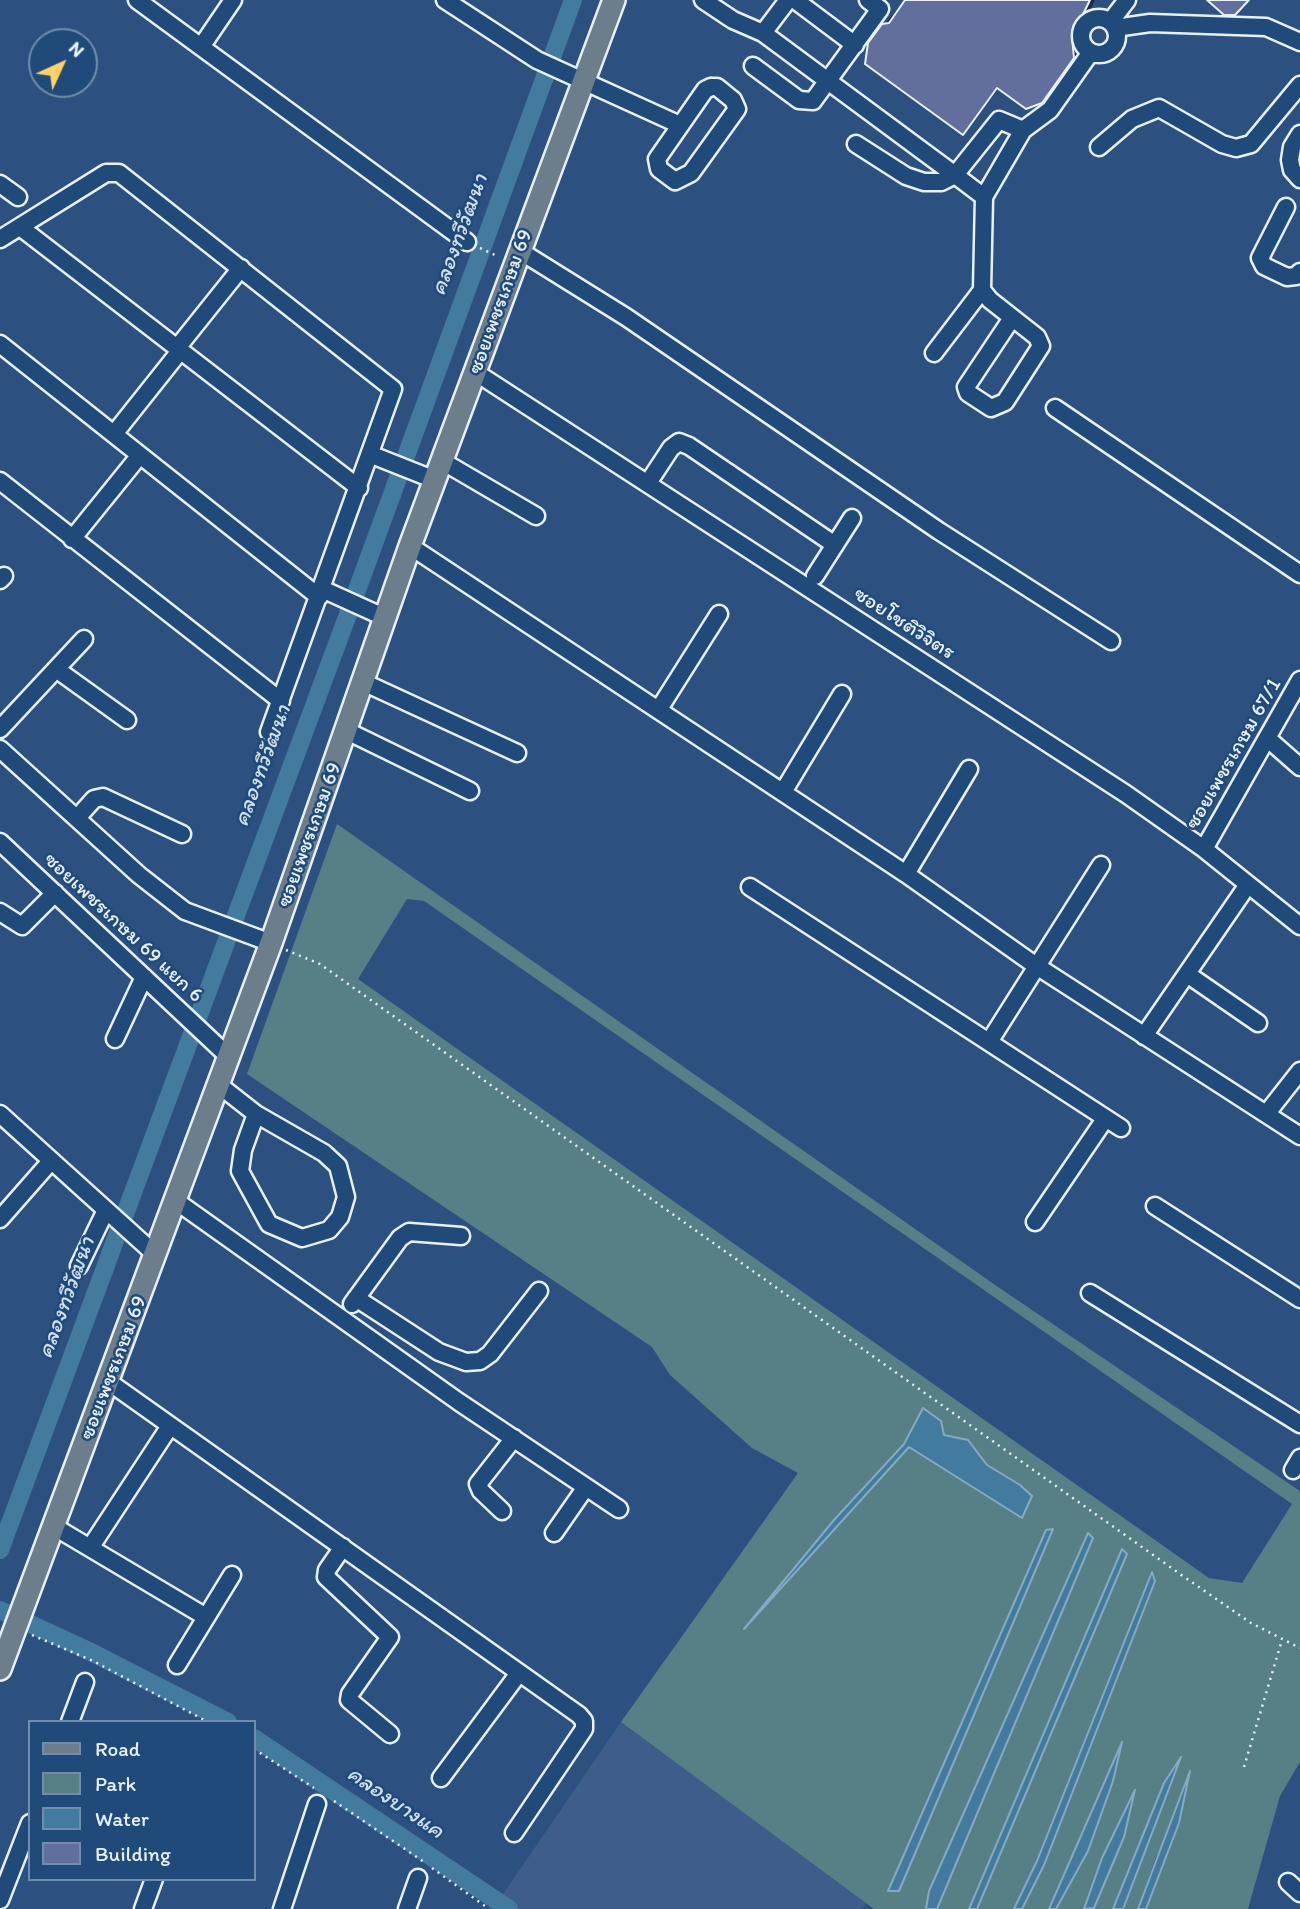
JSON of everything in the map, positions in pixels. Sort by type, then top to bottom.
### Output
[{"type":"main road","name":"ซอยเพชรเกษม 69","points":[[4,1660],[109,1382],[149,1249],[176,1201],[219,1085],[223,1052],[263,940],[365,683],[379,615],[410,546],[433,472],[475,372],[576,78],[614,0]]},
{"type":"street","points":[[136,0],[467,242]]},
{"type":"street","points":[[201,47],[233,0]]},
{"type":"street","points":[[445,0],[537,60],[680,125]]},
{"type":"street","points":[[702,0],[733,20],[763,33],[985,197]]},
{"type":"street","points":[[763,33],[788,0]]},
{"type":"street","points":[[795,0],[855,45]]},
{"type":"street","points":[[753,66],[806,103],[813,101],[880,9],[868,0]]},
{"type":"street","points":[[1126,0],[1112,25],[1116,40],[1111,49],[1101,53],[1091,52],[1082,43],[1084,25],[1094,18],[1112,25],[1150,23],[1266,27],[1300,42]]},
{"type":"street","points":[[934,353],[982,290],[985,197],[1023,130],[1050,110],[1091,52]]},
{"type":"street","points":[[1099,146],[1132,119],[1146,111],[1159,108],[1222,144],[1236,148],[1251,144],[1300,85]]},
{"type":"street","points":[[711,87],[717,87],[737,106],[691,173],[675,181],[659,169],[656,159],[680,125],[705,90],[711,87]]},
{"type":"street","points":[[856,144],[906,176],[925,182],[941,182],[955,175],[999,120],[1023,130]]},
{"type":"street","points":[[1300,134],[1292,147],[1290,160],[1292,170],[1300,179]]},
{"type":"street","points":[[0,239],[114,172],[241,268],[393,389],[326,594],[269,732]]},
{"type":"street","points":[[0,184],[18,197]]},
{"type":"street","points":[[1286,207],[1260,258],[1264,267],[1287,277],[1296,276],[1300,272]]},
{"type":"street","points":[[20,227],[359,488]]},
{"type":"street","points":[[513,255],[626,317],[939,531],[1111,641]]},
{"type":"street","points":[[114,434],[241,268]]},
{"type":"street","points":[[982,290],[1037,337],[1040,352],[1005,402],[991,408],[968,393],[966,387],[1012,318]]},
{"type":"street","points":[[0,344],[140,455],[326,594],[379,615]]},
{"type":"street","name":"ซอยโชติวิจิตร","points":[[475,372],[1114,786],[1204,849],[1300,926]]},
{"type":"street","points":[[1055,408],[1300,574]]},
{"type":"street","points":[[648,483],[671,447],[679,442],[690,446],[835,545]]},
{"type":"street","points":[[72,539],[140,455]]},
{"type":"street","points":[[372,455],[390,463],[433,472],[536,516]]},
{"type":"street","points":[[0,481],[281,701]]},
{"type":"street","points":[[816,576],[852,517]]},
{"type":"street","points":[[410,546],[906,874],[1036,965],[1144,1036],[1268,1112],[1300,1136]]},
{"type":"street","points":[[659,709],[719,614]]},
{"type":"street","points":[[0,729],[84,639]]},
{"type":"street","points":[[56,669],[127,720]]},
{"type":"street","name":"ซอยเพชรเกษม 67/1","points":[[1204,849],[1300,680]]},
{"type":"street","points":[[365,683],[517,753]]},
{"type":"street","points":[[783,792],[842,694]]},
{"type":"street","points":[[347,731],[470,791]]},
{"type":"street","points":[[1267,738],[1300,767]]},
{"type":"street","points":[[0,749],[150,884],[185,911],[263,940]]},
{"type":"street","points":[[906,874],[969,769]]},
{"type":"street","points":[[77,818],[94,799],[103,797],[182,834]]},
{"type":"street","name":"ซอยเพชรเกษม 69 แยก 6","points":[[0,842],[223,1052]]},
{"type":"street","points":[[989,1042],[1101,865]]},
{"type":"street","points":[[1144,1036],[1247,886]]},
{"type":"street","points":[[750,887],[1121,1128]]},
{"type":"street","points":[[0,912],[22,926],[55,893]]},
{"type":"street","points":[[1187,974],[1258,1023]]},
{"type":"street","points":[[115,1039],[144,977]]},
{"type":"street","points":[[1268,1112],[1300,1071]]},
{"type":"street","points":[[219,1085],[256,1114],[324,1153],[338,1166],[346,1197],[340,1217],[330,1230],[302,1238],[269,1224],[240,1171],[243,1150],[256,1114]]},
{"type":"street","points":[[1035,1222],[1105,1119]]},
{"type":"street","points":[[3,1122],[149,1249]]},
{"type":"street","points":[[0,1219],[51,1161]]},
{"type":"street","points":[[176,1201],[620,1509]]},
{"type":"street","points":[[1155,1206],[1300,1299]]},
{"type":"street","points":[[79,1266],[108,1212]]},
{"type":"street","points":[[342,1318],[400,1238],[409,1232],[461,1236]]},
{"type":"street","points":[[356,1298],[439,1352],[466,1362],[480,1361],[490,1354],[539,1291]]},
{"type":"street","points":[[1090,1293],[1300,1424]]},
{"type":"street","points":[[109,1382],[584,1721],[584,1729],[514,1833]]},
{"type":"street","points":[[90,1548],[170,1426]]},
{"type":"street","points":[[502,1511],[481,1491],[478,1484],[514,1438]]},
{"type":"street","points":[[554,1533],[586,1487]]},
{"type":"street","points":[[54,1526],[206,1617]]},
{"type":"street","points":[[343,1547],[327,1570],[326,1577],[390,1637],[349,1700],[390,1734]]},
{"type":"street","points":[[177,1665],[232,1575]]},
{"type":"street","points":[[442,1778],[519,1673]]},
{"type":"street","points":[[71,1720],[85,1682]]},
{"type":"street","points":[[282,1909],[322,1798]]},
{"type":"street","points":[[0,1900],[28,1829]]},
{"type":"street","points":[[407,1909],[418,1878]]},
{"type":"street","points":[[143,1909],[153,1881]]},
{"type":"path","points":[[467,242],[513,255]]},
{"type":"path","points":[[263,940],[320,964],[1251,1623],[1300,1648]]},
{"type":"path","points":[[31,1635],[93,1661],[204,1720]]},
{"type":"path","points":[[1244,1767],[1282,1640]]},
{"type":"path","points":[[256,1750],[322,1798],[489,1909]]},
{"type":"shaded area","points":[[621,1722],[867,1903],[862,1909],[519,1909],[501,1897]]},
{"type":"green space","points":[[337,824],[998,1287],[1300,1491],[1300,1762],[1280,1796],[1248,1909],[1146,1909],[1179,1823],[1156,1857],[1138,1909],[1123,1909],[1178,1761],[1164,1783],[1113,1909],[1093,1909],[1124,1837],[1134,1794],[1102,1858],[1084,1909],[1056,1909],[1088,1851],[1098,1797],[1049,1909],[1022,1909],[1044,1865],[1155,1581],[1037,1861],[1014,1909],[977,1909],[1127,1555],[1122,1549],[969,1909],[937,1909],[1093,1539],[1088,1533],[929,1891],[926,1909],[874,1909],[621,1722],[798,1473],[752,1448],[670,1375],[652,1347],[247,1074]],"holes":[[[407,899],[424,901],[1292,1504],[1242,1583],[1209,1578],[358,979]],[[923,1408],[944,1435],[968,1440],[987,1465],[1020,1485],[1022,1518],[909,1447],[759,1612],[834,1520],[904,1443]],[[1052,1529],[899,1890],[888,1891],[1046,1530]]]},
{"type":"water","points":[[923,1408],[941,1421],[944,1435],[968,1440],[987,1465],[1020,1485],[1032,1496],[1022,1518],[909,1447],[744,1629],[834,1520],[904,1444]]},
{"type":"water","points":[[1053,1529],[899,1891],[888,1891],[1046,1530]]},
{"type":"water","points":[[1088,1533],[1093,1538],[937,1909],[926,1909],[929,1891]]},
{"type":"water","points":[[1122,1549],[1127,1554],[977,1909],[969,1909]]},
{"type":"water","points":[[1152,1572],[1155,1581],[1044,1865],[1022,1909],[1014,1909],[1037,1861]]},
{"type":"water","points":[[1122,1742],[1113,1781],[1088,1851],[1056,1909],[1049,1909]]},
{"type":"water","points":[[1181,1757],[1123,1909],[1113,1909],[1164,1783]]},
{"type":"water","points":[[1190,1771],[1179,1823],[1146,1909],[1138,1909]]},
{"type":"water","points":[[1135,1790],[1124,1837],[1094,1908],[1084,1909],[1102,1858]]},
{"type":"building","points":[[905,0],[1090,0],[1072,37],[1074,58],[1042,103],[1026,109],[997,88],[963,135],[865,64],[868,43],[882,24],[889,23]]},
{"type":"building","points":[[1207,0],[1249,0],[1235,15],[1224,15]]},
{"type":"waterway","name":"คลองทวีวัฒนา","points":[[0,1550],[573,0]]},
{"type":"waterway","name":"คลองบางแค","points":[[0,1610],[91,1652],[224,1720]]},
{"type":"waterway","name":"คลองบางแค","points":[[256,1739],[509,1909]]}]
